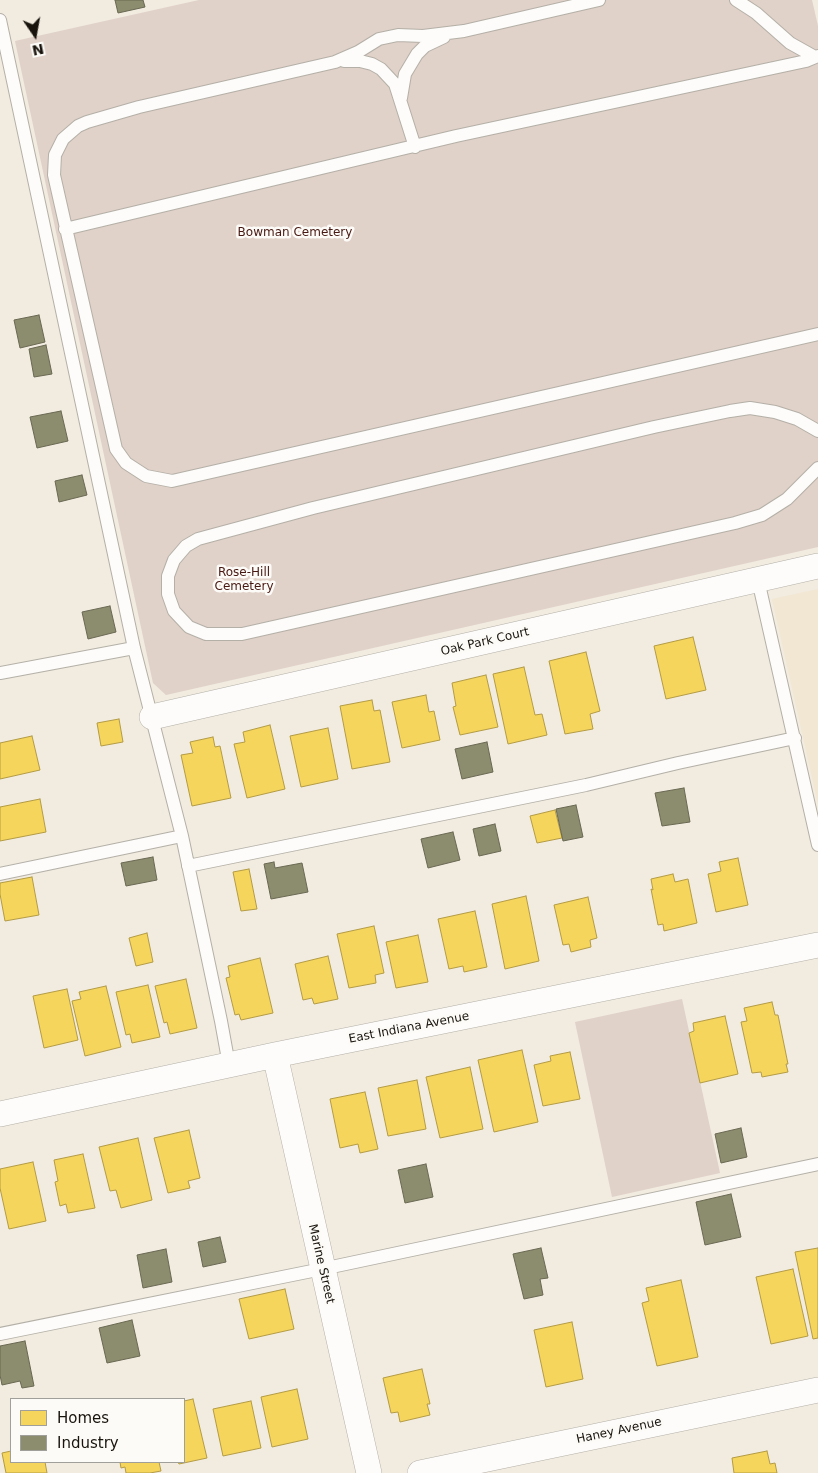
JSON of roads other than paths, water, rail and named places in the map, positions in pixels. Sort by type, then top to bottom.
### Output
[{"type":"street","name":"Oak Park Court","points":[[152,717],[818,566]]},
{"type":"street","name":"East Indiana Avenue","points":[[0,1114],[275,1055],[818,945]]},
{"type":"street","name":"Marine Street","points":[[275,1055],[369,1473]]},
{"type":"street","name":"Haney Avenue","points":[[420,1473],[818,1390]]},
{"type":"lane","points":[[599,0],[450,34],[398,35],[379,39],[358,52],[335,62],[139,107],[78,126],[63,140],[55,155],[54,175],[116,449],[126,463],[146,476],[172,481],[818,334]]},
{"type":"lane","points":[[736,0],[756,13],[790,43],[816,56]]},
{"type":"lane","points":[[0,20],[134,648],[182,836],[229,1065]]},
{"type":"lane","points":[[401,101],[402,83],[405,74],[417,54],[425,46],[450,34]]},
{"type":"lane","points":[[65,228],[456,136],[806,61],[816,56]]},
{"type":"lane","points":[[335,62],[360,61],[381,69],[395,84],[415,147]]},
{"type":"lane","points":[[818,431],[797,419],[775,412],[750,408],[730,411],[654,427],[332,504],[198,539],[186,546],[174,560],[168,576],[168,594],[174,611],[189,627],[206,634],[242,634],[762,515],[787,498],[818,468]]},
{"type":"lane","points":[[758,580],[818,845]]},
{"type":"lane","points":[[0,673],[134,648]]},
{"type":"lane","points":[[188,866],[586,785],[795,738]]},
{"type":"lane","points":[[0,874],[182,836]]},
{"type":"lane","points":[[0,1334],[322,1269],[818,1164]]},
{"type":"park label","name":"Bowman Cemetery","points":[[295,233]]},
{"type":"park label","name":"Rose-Hill Cemetery","points":[[244,580]]}]
